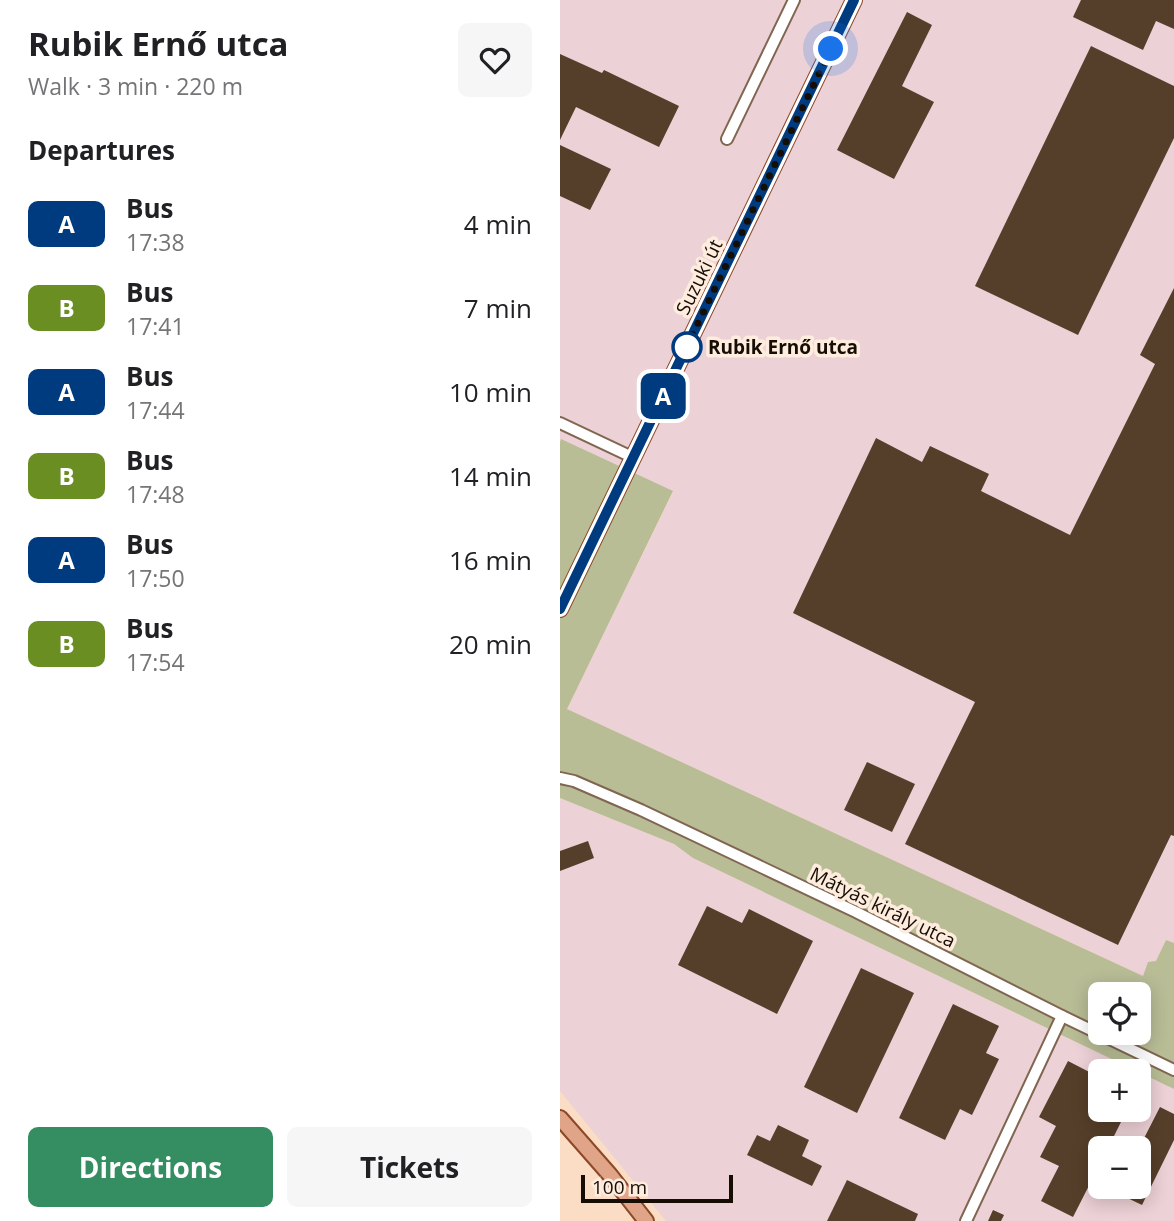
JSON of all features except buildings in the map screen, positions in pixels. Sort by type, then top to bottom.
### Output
[{"type":"main road","name":"Suzuki út","points":[[560,609],[854,0]]},
{"type":"main road","points":[[560,1118],[646,1221]]},
{"type":"street","points":[[727,139],[793,0]]},
{"type":"street","points":[[560,423],[632,457]]},
{"type":"street","name":"Mátyás király utca","points":[[560,770],[574,781]]},
{"type":"street","name":"Mátyás király utca","points":[[560,778],[574,781],[641,810],[856,912],[1174,1070]]},
{"type":"street","points":[[966,1221],[1062,1016]]},
{"type":"shaded area","points":[[560,0],[1174,0],[1174,943],[1166,940],[1156,961],[1143,976],[567,709],[673,492],[561,439],[560,442]]},
{"type":"shaded area","points":[[560,798],[674,844],[693,858],[1112,1059],[1088,1059],[1088,1122],[1151,1122],[1151,1078],[1174,1089],[1174,1221],[666,1221],[560,1091]]},
{"type":"green space","points":[[561,439],[673,491],[567,709],[1143,976],[1148,962],[1156,961],[1166,940],[1174,943],[1174,1089],[1151,1078],[1151,1059],[1112,1059],[693,858],[674,844],[560,798]]},
{"type":"bus line","name":"A","points":[[560,609],[854,0]]},
{"type":"place","name":"Rubik Ernő utca","points":[[687,347]]},
{"type":"route","points":[[687,347],[684,352],[831,49]]}]
